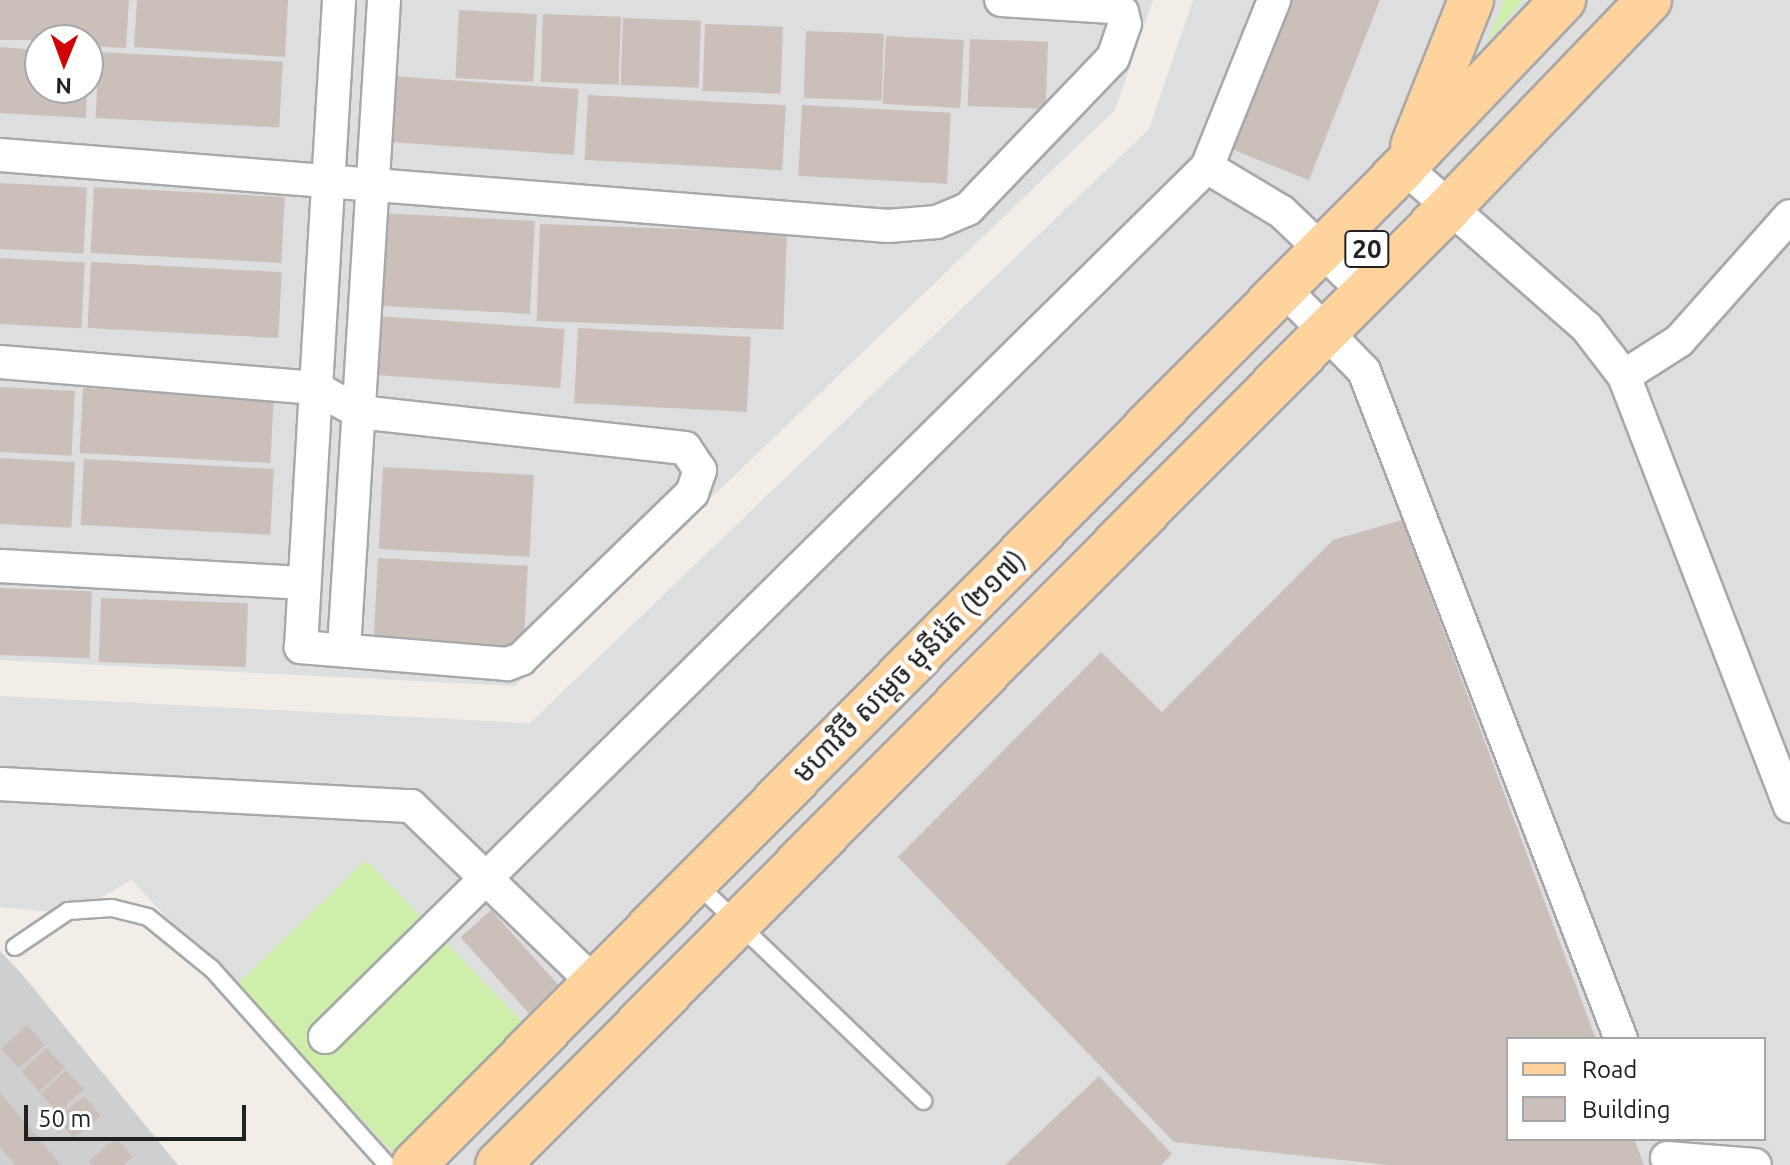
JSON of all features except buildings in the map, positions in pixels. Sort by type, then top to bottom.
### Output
[{"type":"main road","name":"មហាវិថី សម្តេច មុនីរ៉េត (២១៧)","points":[[1359,286],[1471,0]]},
{"type":"main road","name":"មហាវិថី សម្តេច មុនីរ៉េត (២១៧)","points":[[414,1165],[1404,167],[1563,0]]},
{"type":"main road","name":"មហាវិថី សម្តេច មុនីរ៉េត (២១៧)","points":[[498,1165],[1327,330],[1359,286],[1448,209],[1649,0]]},
{"type":"street","points":[[0,362],[316,388],[359,412],[685,448],[700,470],[692,493],[521,659],[507,664],[301,647],[304,583],[316,388],[328,178],[339,0]]},
{"type":"street","points":[[344,649],[384,0]]},
{"type":"street","points":[[0,155],[373,181],[888,226],[937,222],[968,209],[1113,58],[1125,24],[1122,12],[1112,7],[1001,0]]},
{"type":"street","points":[[325,1037],[489,880],[1207,167],[1274,0]]},
{"type":"street","points":[[1207,167],[1282,212],[1359,286]]},
{"type":"street","points":[[1404,167],[1448,209],[1587,328],[1624,376],[1790,806]]},
{"type":"street","points":[[1624,376],[1679,341],[1790,216]]},
{"type":"street","points":[[1283,288],[1364,371],[1620,1037]]},
{"type":"street","points":[[0,566],[304,583]]},
{"type":"street","points":[[0,784],[411,806],[594,983]]},
{"type":"street","points":[[1664,1154],[1755,1165]]},
{"type":"lane","points":[[695,881],[923,1101]]},
{"type":"lane","points":[[15,947],[68,911],[112,908],[148,917],[212,969],[387,1165]]},
{"type":"shaded area","points":[[0,0],[1153,0],[1115,110],[515,686],[0,660]]},
{"type":"shaded area","points":[[1193,0],[1790,0],[1790,1165],[393,1165],[132,880],[72,914],[0,907],[0,696],[530,723],[1149,129]]},
{"type":"shaded area","points":[[0,951],[21,973],[178,1165],[0,1165]]},
{"type":"green space","points":[[1504,0],[1523,0],[1488,42]]},
{"type":"green space","points":[[366,860],[531,1030],[399,1158],[234,987]]}]
